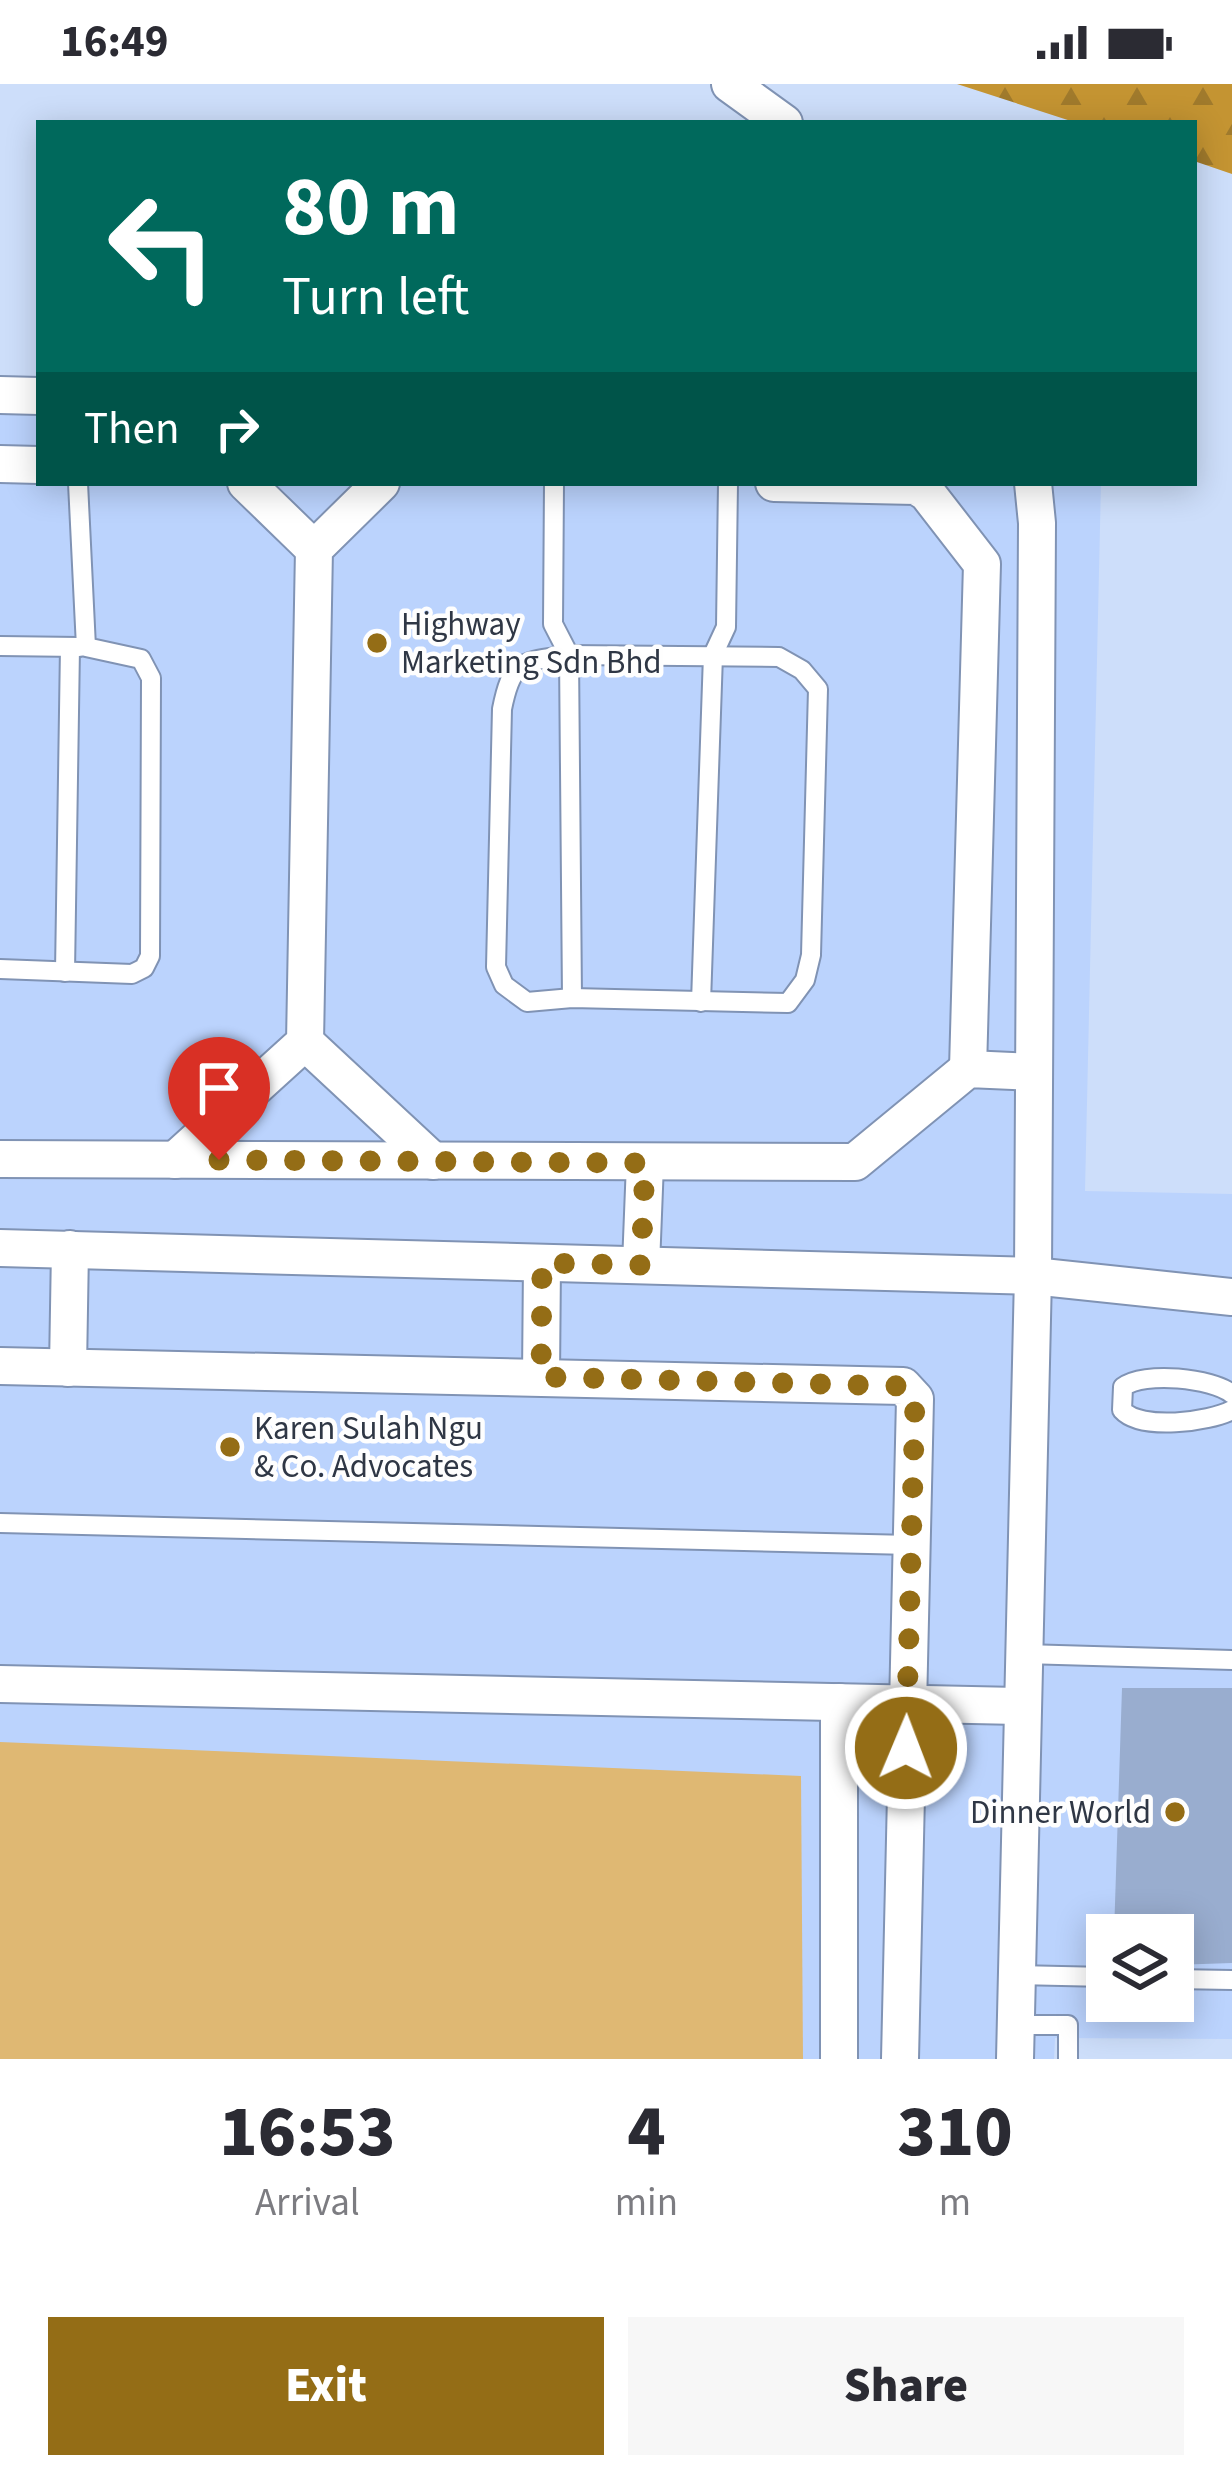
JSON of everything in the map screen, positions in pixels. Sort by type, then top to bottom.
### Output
[{"type":"street","points":[[730,84],[780,120]]},
{"type":"street","points":[[0,395],[36,396]]},
{"type":"street","points":[[0,464],[36,465]]},
{"type":"street","points":[[249,486],[314,549]]},
{"type":"street","points":[[175,1160],[305,1042],[314,549],[378,486]]},
{"type":"street","points":[[916,486],[927,493],[982,564],[968,1069]]},
{"type":"street","points":[[1015,2042],[1033,1276],[1033,486]]},
{"type":"street","points":[[305,1042],[433,1161]]},
{"type":"street","points":[[0,1160],[855,1162],[968,1069],[1034,1072]]},
{"type":"street","points":[[641,1265],[645,1163]]},
{"type":"street","points":[[0,1248],[1033,1276],[1232,1298]]},
{"type":"street","points":[[68,1368],[70,1249]]},
{"type":"street","points":[[541,1377],[542,1263]]},
{"type":"street","points":[[0,1366],[903,1386],[915,1399],[900,2059]]},
{"type":"street","points":[[0,1684],[1023,1706]]},
{"type":"street","points":[[838,1702],[839,2059]]},
{"type":"lane","points":[[65,972],[78,647],[78,486]]},
{"type":"lane","points":[[554,486],[553,624],[569,655],[572,998]]},
{"type":"lane","points":[[701,1002],[712,655],[726,627],[728,486]]},
{"type":"lane","points":[[0,646],[78,647],[141,659],[151,678],[153,934],[150,956],[144,968],[133,974],[0,969]]},
{"type":"lane","points":[[569,655],[778,657],[802,670],[818,689],[811,955],[805,980],[788,1003],[572,998],[527,1002],[504,985],[496,967],[502,709],[508,677],[526,662],[569,655]]},
{"type":"lane","points":[[1232,1394],[1214,1384],[1143,1377],[1124,1387],[1122,1410],[1138,1420],[1211,1421],[1232,1410]]},
{"type":"lane","points":[[0,1523],[911,1545]]},
{"type":"lane","points":[[1024,1654],[1232,1660]]},
{"type":"lane","points":[[1016,1976],[1086,1977]]},
{"type":"lane","points":[[1194,1979],[1232,1980]]},
{"type":"lane","points":[[1015,2042],[1068,2025],[1068,2059]]},
{"type":"shaded area","points":[[0,402],[36,402],[36,486],[1101,486],[1085,1191],[1232,1194],[1232,2039],[1055,2038],[1054,2059],[0,2059]]},
{"type":"shaded area","points":[[0,1742],[801,1776],[803,2059],[0,2059]]},
{"type":"green space","points":[[957,84],[1232,84],[1232,174],[1197,162],[1197,120],[1068,120]]},
{"type":"building","name":"Dinner World","points":[[1122,1688],[1232,1688],[1232,1963],[1194,1964],[1194,1914],[1115,1914]]},
{"type":"place","name":"Highway Marketing Sdn Bhd","points":[[377,643]]},
{"type":"place","name":"Karen Sulah Ngu & Co. Advocates","points":[[230,1447]]},
{"type":"place","name":"Dinner World","points":[[1175,1812]]},
{"type":"route","points":[[219,1160],[645,1163],[641,1265],[542,1263],[541,1377],[903,1386],[915,1399],[906,1748]]}]
